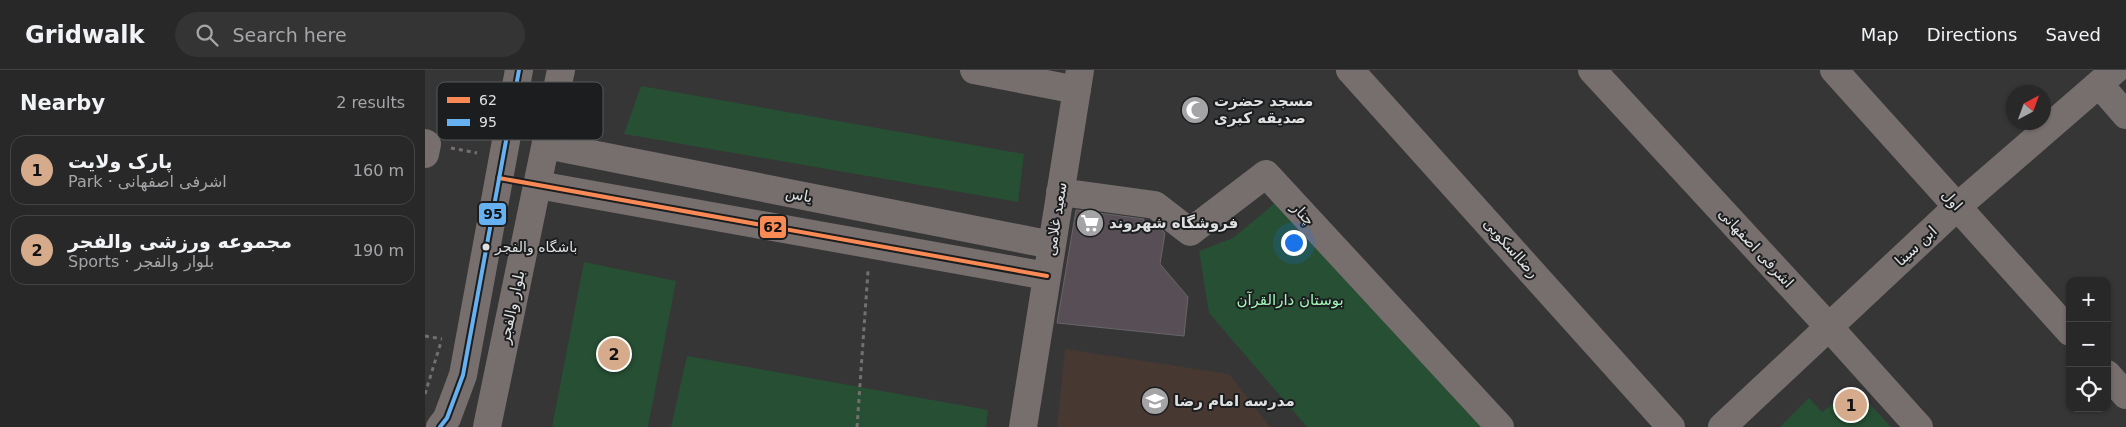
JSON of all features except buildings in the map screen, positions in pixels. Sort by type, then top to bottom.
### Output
[{"type":"main road","points":[[440,427],[447,418],[463,375],[506,140]]},
{"type":"main road","points":[[522,140],[546,145]]},
{"type":"main road","name":"بلوار والفجر","points":[[487,427],[547,140]]},
{"type":"main road","points":[[499,178],[538,185]]},
{"type":"street","points":[[974,70],[1078,80]]},
{"type":"street","name":"رضااسکویی","points":[[1351,70],[1671,427]]},
{"type":"street","name":"اشرفی اصفهانی","points":[[1592,70],[1829,326],[1919,427]]},
{"type":"street","name":"اول","points":[[1834,70],[2066,328]]},
{"type":"street","points":[[2107,77],[2126,115]]},
{"type":"street","name":"ابن سینا","points":[[1722,427],[1958,206],[2107,77]]},
{"type":"street","name":"سعید غلامی","points":[[1023,427],[1078,80]]},
{"type":"street","name":"یاس","points":[[546,145],[1052,246]]},
{"type":"street","name":"چنار","points":[[1060,192],[1155,205],[1190,232],[1266,174],[1501,427]]},
{"type":"street","points":[[538,185],[1047,276]]},
{"type":"street","points":[[2111,378],[2126,395]]},
{"type":"path","points":[[857,427],[870,245]]},
{"type":"path","points":[[425,336],[442,339]]},
{"type":"shaded area","name":"مدرسه امام رضا","points":[[1065,349],[1229,374],[1270,427],[1057,427]]},
{"type":"green space","points":[[641,86],[1024,154],[1018,202],[624,134]]},
{"type":"green space","name":"بوستان دارالقرآن","points":[[1288,192],[1492,427],[1307,427],[1209,313],[1199,251],[1233,238]]},
{"type":"green space","points":[[584,262],[676,281],[648,427],[552,427]]},
{"type":"green space","points":[[687,356],[988,410],[986,427],[671,427]]},
{"type":"green space","points":[[1855,388],[1891,427],[1780,427],[1809,398],[1822,412]]},
{"type":"transit line","name":"95","points":[[517,82],[519,70]]},
{"type":"transit line","name":"95","points":[[440,427],[447,418],[463,375],[506,140]]},
{"type":"transit line","name":"62","points":[[499,178],[1047,276]]},
{"type":"place","name":"مسجد حضرت صدیقه کبری","points":[[1195,110]]},
{"type":"place","name":"فروشگاه شهروند","points":[[1090,223]]},
{"type":"place","name":"باشگاه والفجر","points":[[486,247]]},
{"type":"place","name":"مجموعه ورزشی والفجر","points":[[614,354]]},
{"type":"place","name":"مدرسه امام رضا","points":[[1155,401]]},
{"type":"place","name":"پارک ولایت","points":[[1851,405]]}]
